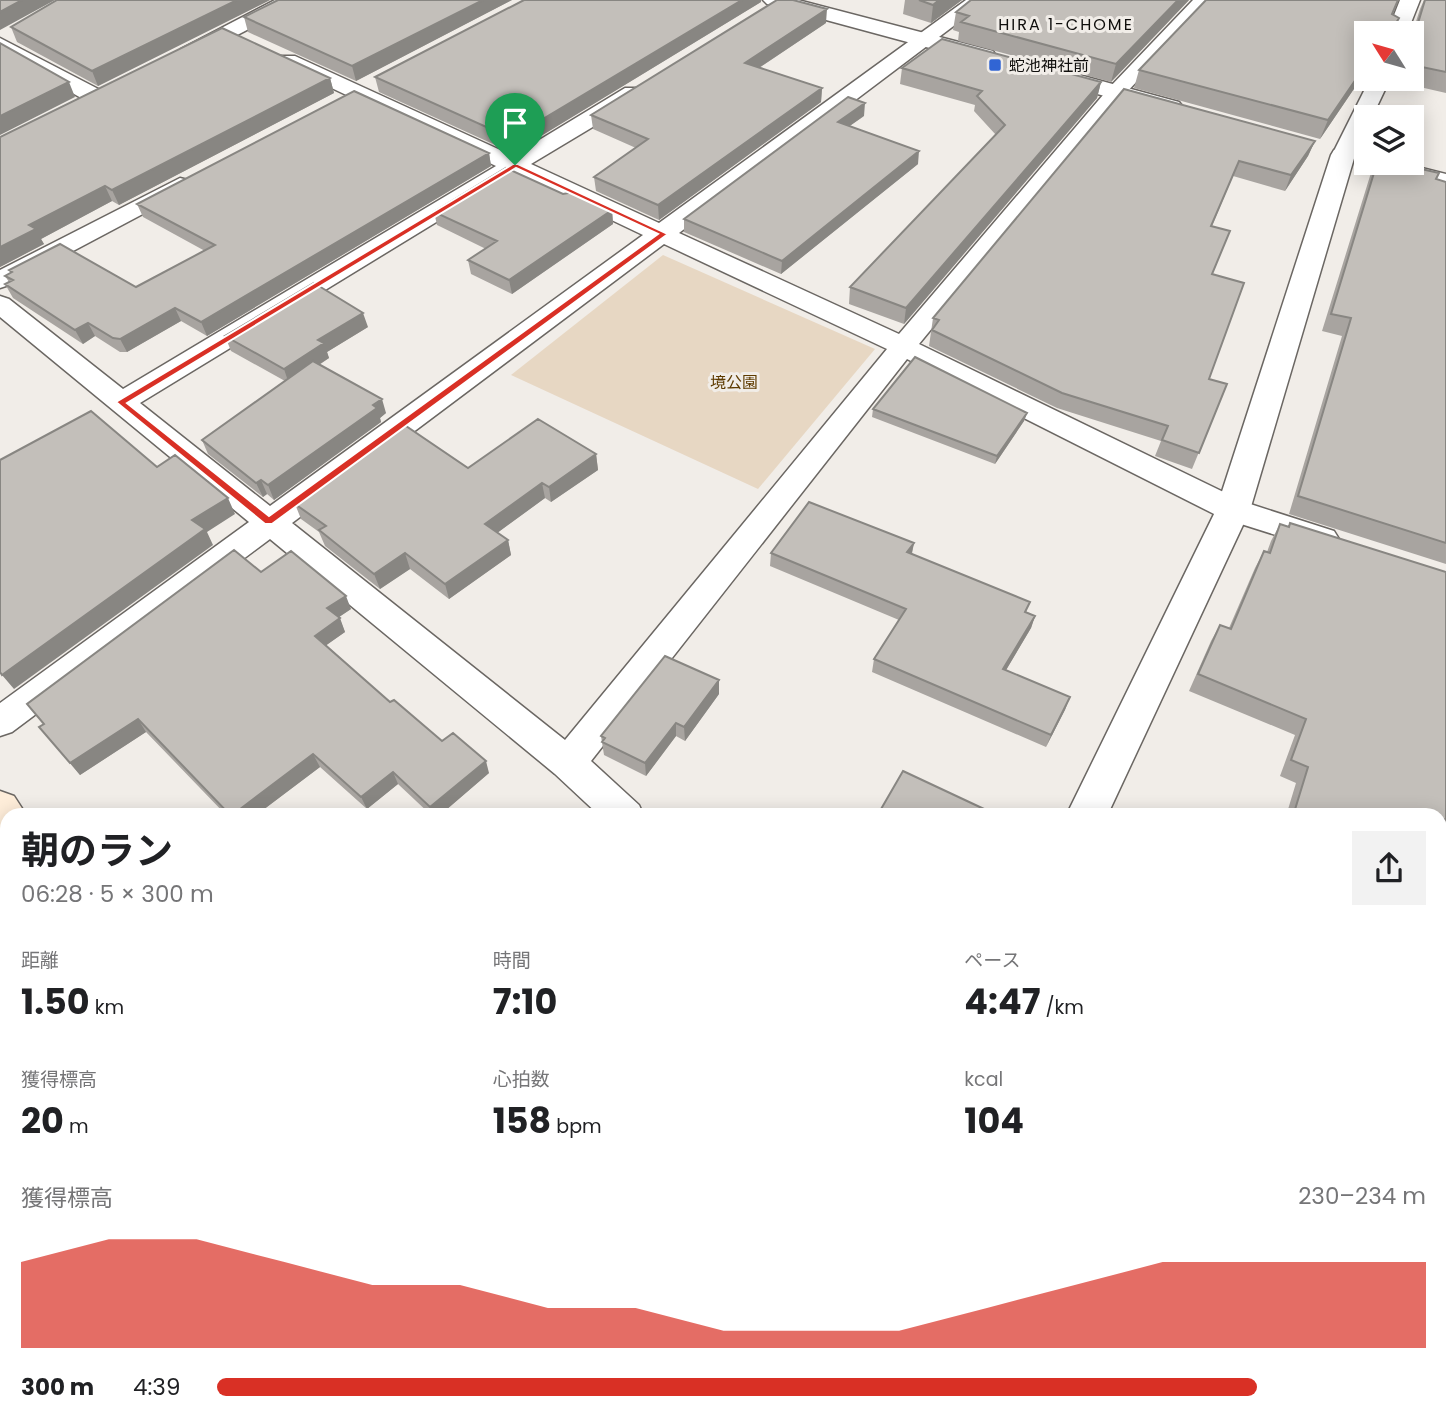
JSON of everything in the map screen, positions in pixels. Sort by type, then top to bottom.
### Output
[{"type":"street","points":[[169,62],[248,41],[290,0]]},
{"type":"street","points":[[0,722],[978,0]]},
{"type":"street","points":[[568,763],[903,346],[1116,92],[1204,0]]},
{"type":"street","points":[[1405,21],[1418,1]]},
{"type":"street","points":[[774,4],[1001,61]]},
{"type":"street","points":[[21,29],[0,43],[99,98]]},
{"type":"street","points":[[248,41],[903,346],[1233,510],[1346,547]]},
{"type":"street","points":[[1027,68],[1196,114]]},
{"type":"street","points":[[332,105],[380,80]]},
{"type":"street","points":[[121,402],[654,80]]},
{"type":"street","points":[[74,110],[122,86]]},
{"type":"street","points":[[1090,808],[1233,510],[1350,156],[1375,91]]},
{"type":"street","points":[[1350,156],[1446,182]]},
{"type":"street","points":[[0,280],[197,176]]},
{"type":"street","points":[[0,304],[568,763],[617,808]]},
{"type":"green space","name":"境公園","points":[[663,255],[875,349],[758,489],[511,375]]},
{"type":"building","points":[[0,0],[22,0],[0,12]]},
{"type":"building","points":[[57,0],[237,0],[92,71],[11,27]]},
{"type":"building","points":[[278,0],[483,0],[352,66],[244,17]]},
{"type":"building","points":[[524,0],[742,0],[511,138],[375,77]]},
{"type":"building","points":[[777,0],[793,0],[827,9],[745,63],[822,88],[658,205],[594,177],[648,139],[591,115]]},
{"type":"building","points":[[919,0],[939,0],[933,5]]},
{"type":"building","points":[[971,0],[1178,0],[1116,64],[961,22],[969,16],[956,12]]},
{"type":"building","points":[[1206,0],[1398,0],[1392,14],[1399,18],[1397,21],[1354,21],[1354,82],[1328,120],[1139,70]]},
{"type":"building","points":[[1425,0],[1446,0],[1446,72],[1424,67],[1424,21],[1419,21]]},
{"type":"building","points":[[222,28],[330,78],[112,190],[105,186],[29,225],[36,229],[0,247],[0,137]]},
{"type":"building","points":[[942,39],[1101,82],[906,308],[850,287],[1005,125],[977,96],[982,91],[902,68]]},
{"type":"building","points":[[0,43],[69,82],[0,116]]},
{"type":"building","points":[[1124,89],[1315,141],[1291,175],[1239,161],[1211,226],[1230,231],[1212,274],[1244,283],[1209,379],[1227,384],[1199,453],[1162,440],[1168,426],[1062,393],[932,330],[939,320],[933,318]]},
{"type":"building","points":[[354,91],[489,153],[201,322],[175,308],[120,339],[113,338],[88,323],[75,330],[5,284],[13,280],[5,276],[12,272],[9,270],[60,244],[136,287],[215,245],[137,204]]},
{"type":"building","points":[[848,97],[865,103],[838,122],[919,151],[782,261],[684,219]]},
{"type":"building","points":[[506,168],[563,194],[574,192],[612,210],[509,280],[468,260],[497,241],[434,212]]},
{"type":"building","points":[[1424,170],[1439,173],[1436,179],[1446,182],[1446,543],[1298,496],[1351,318],[1331,314],[1373,175],[1424,175]]},
{"type":"building","points":[[314,283],[363,313],[318,340],[324,343],[284,369],[225,336]]},
{"type":"building","points":[[915,357],[1027,413],[997,456],[873,409]]},
{"type":"building","points":[[313,361],[382,399],[373,405],[377,408],[268,485],[261,480],[256,483],[202,440]]},
{"type":"building","points":[[91,411],[157,467],[175,455],[228,498],[192,520],[205,529],[2,675],[0,460]]},
{"type":"building","points":[[538,419],[596,454],[549,487],[542,483],[485,524],[508,540],[445,584],[405,553],[374,574],[319,530],[326,526],[295,504],[403,424],[468,468]]},
{"type":"building","points":[[809,502],[914,543],[907,552],[1030,602],[1025,612],[1035,616],[1003,669],[1070,697],[1051,735],[874,659],[906,609],[771,553]]},
{"type":"building","points":[[1290,523],[1446,572],[1446,808],[1295,808],[1308,767],[1291,760],[1306,719],[1198,674],[1220,625],[1231,629],[1264,551],[1270,553],[1280,524],[1289,527]]},
{"type":"building","points":[[234,550],[261,572],[291,551],[346,596],[327,608],[340,618],[315,636],[390,702],[394,700],[442,741],[453,733],[486,761],[430,807],[393,772],[361,797],[313,754],[242,808],[223,808],[138,719],[70,763],[39,727],[44,724],[27,704]]},
{"type":"building","points":[[665,656],[719,680],[684,727],[676,723],[645,763],[602,742],[605,738],[601,736]]},
{"type":"building","points":[[903,771],[982,808],[882,808]]},
{"type":"place","name":"蛇池神社前","points":[[995,65]]},
{"type":"district","name":"HIRA 1-CHOME","points":[[1066,24]]},
{"type":"route","points":[[515,165],[664,234],[269,522],[121,402],[200,355],[515,165]]}]
